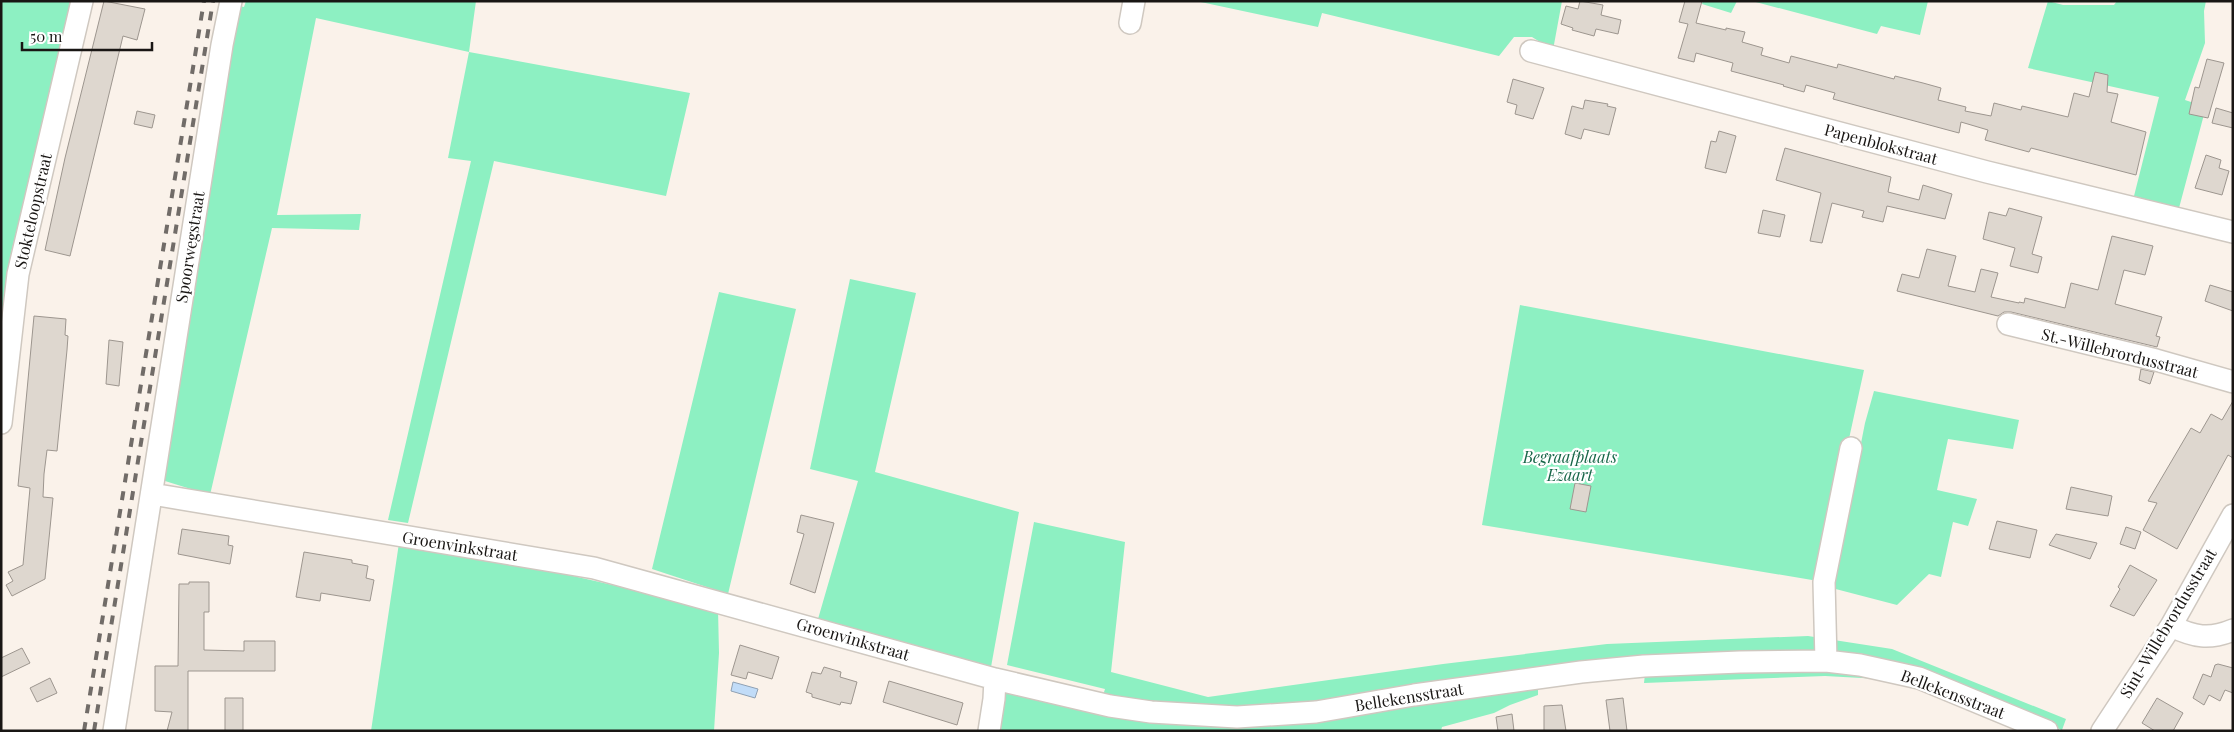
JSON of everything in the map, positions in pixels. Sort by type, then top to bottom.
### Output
[{"type":"street","name":"Stokteloopstraat","points":[[1,423],[18,274],[82,1]]},
{"type":"street","name":"Spoorwegstraat","points":[[152,494],[222,45],[231,1]]},
{"type":"street","points":[[1130,23],[1134,1]]},
{"type":"street","name":"Papenblokstraat","points":[[1531,51],[1987,172],[2233,232]]},
{"type":"street","name":"St.-Willebrordusstraat","points":[[2008,324],[2156,360],[2233,382]]},
{"type":"street","points":[[1826,662],[1824,582],[1851,448]]},
{"type":"street","name":"Groenvinkstraat","points":[[152,494],[594,568],[995,679]]},
{"type":"street","points":[[114,731],[152,494]]},
{"type":"street","name":"Sint-Willebrordusstraat","points":[[2102,731],[2171,626],[2233,515]]},
{"type":"street","points":[[2171,626],[2191,635],[2218,636],[2233,630]]},
{"type":"street","name":"Bellekensstraat","points":[[995,679],[1110,706],[1151,712],[1237,717],[1316,712],[1414,695],[1599,670],[1740,662],[1826,662],[1860,665],[1919,678],[2047,731]]},
{"type":"street","points":[[988,731],[994,699],[995,679]]},
{"type":"green space","points":[[1,1],[74,1],[11,253],[1,349]]},
{"type":"green space","points":[[246,1],[476,1],[469,52],[316,18],[277,215],[361,214],[359,230],[272,228],[210,495],[165,481],[160,469],[235,5],[244,7]]},
{"type":"green space","points":[[1196,1],[1562,1],[1553,50],[1532,37],[1514,37],[1499,56],[1322,13],[1318,27]]},
{"type":"green space","points":[[1703,1],[1737,1],[1731,13],[1702,4]]},
{"type":"green space","points":[[1752,1],[1928,1],[1920,35],[1881,26],[1877,34]]},
{"type":"green space","points":[[2048,1],[2063,5],[2114,5],[2117,1],[2206,1],[2204,11],[2205,43],[2185,100],[2206,107],[2179,208],[2134,196],[2159,97],[2028,68]]},
{"type":"green space","points":[[469,52],[690,93],[666,196],[494,161],[408,523],[388,520],[471,161],[448,158]]},
{"type":"green space","points":[[850,279],[916,293],[875,472],[1019,512],[991,667],[818,619],[858,481],[810,469]]},
{"type":"green space","points":[[719,292],[796,309],[728,594],[652,569]]},
{"type":"green space","name":"Begraafplaats Ezaart","points":[[1520,305],[1864,370],[1818,581],[1482,525]]},
{"type":"green space","points":[[1874,391],[2019,420],[2013,449],[1948,439],[1937,490],[1977,499],[1968,526],[1953,522],[1941,577],[1929,574],[1897,605],[1828,587]]},
{"type":"green space","points":[[1034,522],[1125,542],[1111,672],[1208,697],[1443,664],[1607,644],[1808,636],[1892,649],[2066,719],[2062,730],[1971,691],[1880,679],[1825,676],[1644,683],[1645,674],[1538,687],[1538,695],[1494,713],[1442,727],[1441,731],[997,731],[1003,692],[1097,714],[1105,689],[1007,665]]},
{"type":"green space","points":[[399,543],[560,573],[718,609],[719,653],[714,731],[371,731]]},
{"type":"water","points":[[733,682],[758,689],[755,698],[731,691]]},
{"type":"building","points":[[104,1],[145,9],[137,40],[123,36],[70,256],[45,250],[65,158]]},
{"type":"building","points":[[1580,1],[1603,5],[1601,15],[1621,20],[1618,34],[1596,29],[1594,36],[1572,30],[1573,28],[1561,24],[1566,6],[1578,9]]},
{"type":"building","points":[[1685,1],[1702,1],[1696,23],[1745,32],[1742,42],[1763,48],[1761,55],[1789,63],[1791,56],[1837,68],[1838,64],[1894,79],[1895,76],[1923,83],[1941,88],[1938,100],[1966,107],[1965,111],[1991,116],[1994,103],[2021,110],[2022,106],[2068,117],[2074,93],[2089,97],[2095,72],[2108,75],[2107,92],[2118,94],[2111,122],[2146,132],[2136,175],[2031,148],[2029,152],[1985,140],[1988,130],[1961,122],[1959,133],[1833,99],[1835,93],[1806,85],[1804,92],[1731,71],[1733,63],[1696,53],[1694,62],[1678,58],[1688,24],[1679,22]]},
{"type":"building","points":[[2207,59],[2224,63],[2208,118],[2189,114],[2195,87],[2199,88]]},
{"type":"building","points":[[1513,79],[1544,88],[1533,119],[1515,114],[1517,105],[1507,102]]},
{"type":"building","points":[[1585,100],[1608,104],[1607,106],[1616,108],[1609,135],[1584,129],[1581,139],[1565,134],[1572,106],[1583,109]]},
{"type":"building","points":[[2216,108],[2233,113],[2233,128],[2212,123]]},
{"type":"building","points":[[137,111],[155,115],[152,128],[134,124]]},
{"type":"building","points":[[1719,131],[1736,136],[1726,173],[1705,168],[1711,141],[1716,142]]},
{"type":"building","points":[[1785,148],[1891,177],[1888,192],[1919,200],[1923,185],[1952,194],[1945,219],[1887,206],[1883,222],[1862,217],[1864,211],[1832,203],[1822,243],[1810,241],[1821,193],[1776,180]]},
{"type":"building","points":[[2206,155],[2221,160],[2219,168],[2229,171],[2222,195],[2195,188]]},
{"type":"building","points":[[2009,208],[2042,217],[2032,254],[2042,257],[2038,273],[2010,266],[2015,248],[1983,239],[1989,212],[2006,216]]},
{"type":"building","points":[[1763,210],[1785,215],[1780,237],[1758,233]]},
{"type":"building","points":[[2112,236],[2153,246],[2145,275],[2124,270],[2115,304],[2162,317],[2156,336],[2160,337],[2157,347],[2011,312],[2004,312],[1998,316],[1897,291],[1902,274],[1919,278],[1927,249],[1956,256],[1948,286],[1975,292],[1981,269],[1998,273],[1991,297],[2019,303],[2024,303],[2025,298],[2065,308],[2071,283],[2098,290]]},
{"type":"building","points":[[2210,285],[2233,292],[2233,311],[2205,301]]},
{"type":"building","points":[[34,316],[66,319],[65,335],[68,336],[67,350],[57,451],[47,450],[44,474],[43,497],[53,498],[45,579],[12,596],[6,585],[13,581],[8,572],[23,565],[30,488],[18,486]]},
{"type":"building","points":[[109,340],[123,342],[119,386],[106,384]]},
{"type":"building","points":[[2141,369],[2154,372],[2150,384],[2139,380]]},
{"type":"building","points":[[2233,401],[2233,458],[2228,455],[2177,549],[2143,530],[2157,503],[2148,501],[2191,428],[2200,433],[2211,414],[2222,420]]},
{"type":"building","points":[[1575,483],[1591,486],[1586,512],[1570,509]]},
{"type":"building","points":[[2071,487],[2112,496],[2108,516],[2066,509]]},
{"type":"building","points":[[801,515],[834,523],[815,593],[790,584],[804,534],[797,532]]},
{"type":"building","points":[[1997,521],[2037,530],[2030,558],[1989,549]]},
{"type":"building","points":[[2126,527],[2141,532],[2135,549],[2120,544]]},
{"type":"building","points":[[182,529],[229,536],[228,545],[233,546],[230,564],[178,554]]},
{"type":"building","points":[[2056,534],[2097,543],[2090,559],[2049,545]]},
{"type":"building","points":[[304,552],[352,560],[352,563],[368,566],[366,578],[374,580],[370,601],[321,593],[320,601],[296,597]]},
{"type":"building","points":[[2130,565],[2157,580],[2134,616],[2110,606],[2120,589],[2118,587]]},
{"type":"building","points":[[189,582],[209,582],[209,612],[204,612],[204,650],[244,651],[244,641],[275,641],[275,671],[188,671],[188,731],[167,731],[172,712],[155,711],[155,666],[178,666],[179,584],[189,584]]},
{"type":"building","points":[[740,645],[779,657],[772,679],[748,672],[746,679],[731,675]]},
{"type":"building","points":[[22,648],[30,663],[1,677],[1,658]]},
{"type":"building","points":[[2215,665],[2233,668],[2233,693],[2225,690],[2220,701],[2209,695],[2204,705],[2193,698],[2203,674],[2211,677]]},
{"type":"building","points":[[824,667],[841,672],[840,677],[857,682],[851,704],[841,702],[840,705],[812,697],[812,694],[806,692],[812,672],[821,674]]},
{"type":"building","points":[[50,678],[57,693],[37,702],[30,688]]},
{"type":"building","points":[[889,681],[963,703],[957,725],[883,702]]},
{"type":"building","points":[[225,698],[243,698],[243,731],[225,731]]},
{"type":"building","points":[[1623,698],[1627,731],[1610,731],[1606,700]]},
{"type":"building","points":[[2157,698],[2183,713],[2173,731],[2155,731],[2142,723]]},
{"type":"building","points":[[1562,705],[1566,731],[1544,731],[1544,706]]},
{"type":"building","points":[[1512,714],[1514,731],[1498,731],[1496,717]]},
{"type":"railway","points":[[84,731],[204,1]]},
{"type":"railway","points":[[94,731],[213,1]]}]
